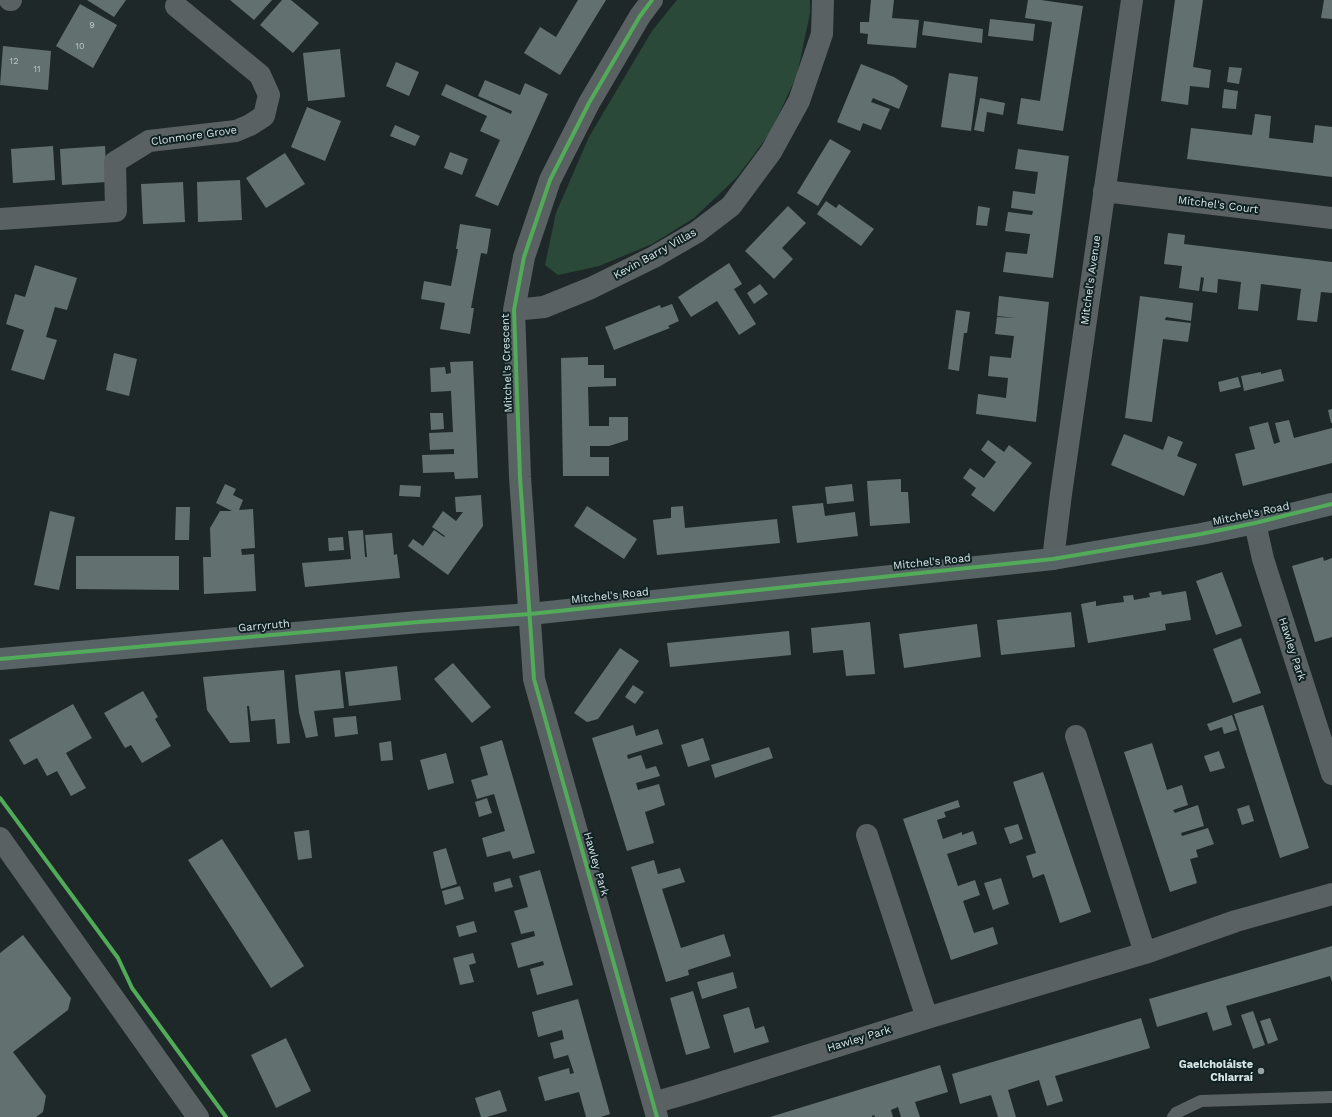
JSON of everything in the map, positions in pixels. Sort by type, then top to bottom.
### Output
[{"type":"street","name":"Mitchel's Crescent","points":[[530,614],[520,478],[514,310],[524,257],[550,180],[589,103],[640,16],[652,0]]},
{"type":"street","name":"Kevin Barry Villas","points":[[514,310],[544,307],[591,288],[654,257],[697,232],[731,206],[771,152],[799,101],[822,34],[823,0]]},
{"type":"street","name":"Mitchel's Avenue","points":[[1053,559],[1132,0]]},
{"type":"street","name":"Clonmore Grove","points":[[0,220],[116,211],[115,162],[149,141],[236,131],[250,125],[264,116],[269,95],[260,75],[176,6]]},
{"type":"street","name":"Mitchel's Court","points":[[1104,191],[1332,218]]},
{"type":"street","name":"Mitchel's Road","points":[[530,614],[1053,559],[1201,534],[1255,523],[1332,504]]},
{"type":"street","name":"Hawley Park","points":[[1255,523],[1263,559],[1332,774]]},
{"type":"street","name":"Garryruth","points":[[0,658],[419,622],[530,614]]},
{"type":"street","name":"Hawley Park","points":[[530,614],[534,679],[655,1110],[691,1092],[927,1018],[1145,953],[1236,921],[1332,894]]},
{"type":"street","points":[[1076,736],[1145,953]]},
{"type":"street","points":[[867,835],[927,1018]]},
{"type":"street","points":[[0,838],[198,1117]]},
{"type":"lane","points":[[1173,1117],[1176,1113],[1200,1101],[1332,1097]]},
{"type":"green space","points":[[677,0],[810,0],[810,13],[797,75],[770,133],[737,177],[694,218],[652,244],[599,266],[558,275],[545,265],[556,213],[589,137],[652,31]]},
{"type":"building","points":[[87,0],[126,0],[114,17]]},
{"type":"building","points":[[230,0],[272,0],[254,20]]},
{"type":"building","points":[[282,0],[291,0],[319,23],[293,53],[260,25]]},
{"type":"building","points":[[578,0],[606,0],[560,75],[524,53],[540,27],[556,37]]},
{"type":"building","points":[[871,0],[894,0],[892,18],[919,20],[916,48],[867,44],[868,34],[860,33],[860,22],[869,22]]},
{"type":"building","points":[[1028,0],[1041,0],[1083,6],[1063,131],[1017,124],[1021,98],[1040,101],[1052,22],[1025,18]]},
{"type":"building","points":[[1175,0],[1203,0],[1193,67],[1211,70],[1209,88],[1190,86],[1188,105],[1161,101]]},
{"type":"building","points":[[1324,0],[1332,0],[1332,19],[1321,18]]},
{"type":"building","points":[[80,4],[117,25],[93,68],[56,46]]},
{"type":"building","points":[[990,19],[1035,24],[1033,41],[988,36]]},
{"type":"building","points":[[924,21],[983,29],[982,43],[922,35]]},
{"type":"building","points":[[3,46],[51,51],[48,90],[0,85]]},
{"type":"building","points":[[340,49],[345,97],[308,101],[303,53]]},
{"type":"building","points":[[396,62],[419,72],[409,96],[386,86]]},
{"type":"building","points":[[861,64],[894,77],[908,86],[899,109],[873,98],[871,102],[890,109],[881,130],[863,123],[860,131],[837,122]]},
{"type":"building","points":[[1229,67],[1242,68],[1239,84],[1227,82]]},
{"type":"building","points":[[949,73],[978,77],[971,131],[941,127]]},
{"type":"building","points":[[485,80],[520,95],[525,83],[548,94],[498,206],[475,196],[500,140],[480,131],[487,116],[441,95],[446,84],[511,114],[512,111],[478,96]]},
{"type":"building","points":[[1224,89],[1238,91],[1236,109],[1222,108]]},
{"type":"building","points":[[980,98],[1005,103],[1003,115],[987,112],[984,132],[974,130]]},
{"type":"building","points":[[307,107],[341,121],[325,161],[291,147]]},
{"type":"building","points":[[1255,114],[1271,116],[1269,138],[1313,143],[1315,125],[1332,127],[1332,177],[1187,159],[1191,128],[1252,135]]},
{"type":"building","points":[[395,125],[420,136],[415,146],[390,136]]},
{"type":"building","points":[[830,139],[851,151],[818,206],[797,193]]},
{"type":"building","points":[[53,146],[55,180],[13,183],[11,149]]},
{"type":"building","points":[[105,146],[107,182],[62,185],[60,149]]},
{"type":"building","points":[[1018,149],[1069,156],[1053,278],[1003,272],[1006,252],[1027,254],[1030,234],[1005,231],[1008,212],[1032,215],[1033,211],[1011,208],[1013,191],[1035,194],[1038,172],[1015,169]]},
{"type":"building","points":[[450,152],[468,159],[462,175],[444,168]]},
{"type":"building","points":[[285,153],[305,184],[266,208],[246,178]]},
{"type":"building","points":[[240,180],[242,220],[198,222],[197,182]]},
{"type":"building","points":[[183,182],[185,222],[143,224],[141,184]]},
{"type":"building","points":[[826,201],[836,208],[839,204],[874,229],[861,246],[817,214]]},
{"type":"building","points":[[788,206],[806,223],[782,248],[793,259],[774,279],[745,251]]},
{"type":"building","points":[[978,206],[990,208],[987,226],[976,225]]},
{"type":"building","points":[[460,224],[491,229],[487,254],[481,253],[471,308],[474,308],[470,334],[440,329],[445,303],[421,299],[424,281],[451,286],[458,249],[456,249]]},
{"type":"building","points":[[1168,233],[1185,235],[1184,244],[1332,262],[1332,293],[1321,292],[1317,322],[1297,320],[1301,289],[1261,284],[1258,311],[1238,309],[1241,282],[1218,279],[1217,293],[1202,291],[1204,278],[1201,277],[1199,291],[1179,288],[1182,266],[1164,264]]},
{"type":"building","points":[[729,263],[742,284],[734,289],[756,324],[739,335],[717,301],[691,317],[678,297]]},
{"type":"building","points":[[35,265],[77,278],[67,310],[55,307],[46,337],[57,340],[44,380],[11,370],[24,330],[6,324],[15,294],[25,297]]},
{"type":"building","points":[[760,284],[768,294],[754,304],[747,293]]},
{"type":"building","points":[[999,296],[1049,302],[1036,422],[976,414],[978,394],[1006,398],[1008,378],[988,376],[990,356],[1011,358],[1014,336],[995,334],[997,317],[1016,318],[997,316]]},
{"type":"building","points":[[1140,296],[1193,303],[1191,321],[1166,317],[1165,320],[1191,323],[1188,342],[1163,339],[1152,422],[1125,418]]},
{"type":"building","points":[[672,304],[679,321],[668,326],[670,328],[614,350],[605,327],[660,305],[661,308]]},
{"type":"building","points":[[956,310],[970,312],[967,333],[964,333],[959,371],[948,369]]},
{"type":"building","points":[[114,353],[137,359],[129,396],[106,390]]},
{"type":"building","points":[[588,357],[588,365],[604,365],[604,378],[616,378],[616,386],[588,387],[589,426],[609,426],[609,417],[628,417],[628,440],[609,446],[590,446],[590,457],[609,457],[609,476],[563,476],[561,358]]},
{"type":"building","points":[[473,361],[478,478],[455,479],[454,472],[423,473],[422,455],[454,454],[454,449],[430,450],[429,433],[453,432],[451,391],[431,392],[430,368],[445,367],[446,374],[451,373],[450,362]]},
{"type":"building","points":[[1281,369],[1284,381],[1244,391],[1241,376],[1261,372],[1261,374]]},
{"type":"building","points":[[1238,377],[1241,387],[1220,392],[1218,382]]},
{"type":"building","points":[[1332,409],[1332,423],[1331,423],[1328,410]]},
{"type":"building","points":[[430,413],[443,413],[444,429],[431,430]]},
{"type":"building","points":[[1289,420],[1294,438],[1332,428],[1332,463],[1243,486],[1235,454],[1255,449],[1249,427],[1268,422],[1274,444],[1280,442],[1275,423]]},
{"type":"building","points":[[1124,434],[1163,450],[1168,436],[1183,442],[1177,456],[1197,464],[1184,496],[1111,465]]},
{"type":"building","points":[[988,440],[1004,452],[1009,445],[1032,463],[994,512],[971,495],[976,488],[963,478],[970,468],[984,478],[996,462],[981,450]]},
{"type":"building","points":[[901,479],[901,492],[908,492],[910,523],[870,526],[867,481]]},
{"type":"building","points":[[225,484],[236,489],[233,495],[243,500],[239,510],[253,509],[255,548],[241,549],[242,555],[254,554],[256,591],[204,594],[203,557],[211,557],[210,528],[220,511],[232,511],[216,503]]},
{"type":"building","points":[[852,484],[854,501],[827,504],[825,487]]},
{"type":"building","points":[[400,485],[421,486],[420,497],[399,496]]},
{"type":"building","points":[[481,495],[483,526],[448,575],[408,546],[413,539],[423,546],[434,530],[444,537],[445,536],[432,527],[443,511],[456,521],[463,512],[456,512],[455,497]]},
{"type":"building","points":[[823,503],[825,516],[855,512],[858,536],[797,543],[792,506]]},
{"type":"building","points":[[587,506],[637,539],[624,559],[574,526]]},
{"type":"building","points":[[683,506],[685,528],[777,519],[780,543],[657,555],[653,520],[671,518],[671,507]]},
{"type":"building","points":[[176,507],[190,507],[189,540],[175,540]]},
{"type":"building","points":[[50,511],[75,517],[59,590],[34,585]]},
{"type":"building","points":[[363,530],[365,557],[367,557],[365,535],[392,533],[394,555],[397,554],[400,578],[305,587],[302,563],[351,559],[348,531]]},
{"type":"building","points":[[343,537],[344,550],[329,551],[328,538]]},
{"type":"building","points":[[76,556],[179,556],[179,590],[76,589]]},
{"type":"building","points":[[1323,557],[1324,561],[1332,558],[1332,637],[1315,642],[1292,566]]},
{"type":"building","points":[[1222,572],[1242,626],[1216,635],[1196,581]]},
{"type":"building","points":[[1161,591],[1162,595],[1186,591],[1191,620],[1165,624],[1166,630],[1088,643],[1081,604],[1096,601],[1096,606],[1124,602],[1123,596],[1133,595],[1134,600],[1150,597],[1149,593]]},
{"type":"building","points":[[1071,612],[1075,647],[1001,655],[997,620]]},
{"type":"building","points":[[870,622],[875,674],[846,676],[843,650],[813,653],[811,628]]},
{"type":"building","points":[[977,624],[981,657],[904,668],[899,634]]},
{"type":"building","points":[[789,631],[791,655],[670,667],[667,643]]},
{"type":"building","points":[[1241,638],[1261,693],[1233,703],[1213,649]]},
{"type":"building","points":[[620,648],[639,661],[598,719],[587,722],[574,713]]},
{"type":"building","points":[[453,663],[491,707],[472,723],[434,679]]},
{"type":"building","points":[[397,666],[401,700],[349,706],[345,672]]},
{"type":"building","points":[[284,670],[290,743],[277,744],[275,719],[251,721],[249,706],[247,706],[250,742],[230,743],[207,710],[203,677]]},
{"type":"building","points":[[340,670],[344,708],[314,711],[318,736],[306,738],[299,713],[295,675]]},
{"type":"building","points":[[633,685],[644,692],[635,704],[625,697]]},
{"type":"building","points":[[143,691],[158,717],[155,719],[171,746],[142,763],[131,745],[125,748],[104,713]]},
{"type":"building","points":[[73,704],[92,738],[66,753],[86,788],[71,796],[57,771],[47,776],[37,758],[24,765],[9,740]]},
{"type":"building","points":[[1263,705],[1309,848],[1280,858],[1234,714]]},
{"type":"building","points":[[1232,715],[1237,730],[1224,734],[1222,727],[1210,731],[1207,724]]},
{"type":"building","points":[[356,716],[358,734],[335,737],[333,718]]},
{"type":"building","points":[[633,725],[636,736],[658,729],[663,744],[627,755],[628,759],[641,755],[646,769],[656,766],[660,776],[636,783],[638,790],[659,784],[665,805],[645,812],[654,843],[627,851],[592,738]]},
{"type":"building","points":[[703,738],[710,760],[688,767],[681,745]]},
{"type":"building","points":[[502,740],[535,853],[513,859],[510,851],[487,857],[482,838],[505,831],[494,794],[477,799],[471,780],[488,775],[480,747]]},
{"type":"building","points":[[391,741],[393,760],[381,761],[379,743]]},
{"type":"building","points":[[1152,743],[1167,790],[1182,785],[1188,805],[1173,810],[1175,813],[1198,805],[1204,826],[1181,833],[1182,836],[1208,828],[1214,844],[1196,850],[1198,857],[1190,859],[1197,883],[1170,892],[1124,752]]},
{"type":"building","points":[[769,747],[773,758],[715,778],[711,765]]},
{"type":"building","points":[[1219,751],[1225,768],[1210,772],[1204,756]]},
{"type":"building","points":[[446,753],[454,783],[428,790],[420,760]]},
{"type":"building","points":[[1043,772],[1091,912],[1060,923],[1044,874],[1033,878],[1026,856],[1036,853],[1013,782]]},
{"type":"building","points":[[487,798],[492,813],[479,817],[475,802]]},
{"type":"building","points":[[958,800],[960,807],[944,812],[946,817],[937,820],[943,839],[962,832],[962,835],[973,831],[977,844],[947,854],[958,886],[975,880],[980,895],[963,901],[974,933],[993,927],[998,944],[951,960],[903,819]]},
{"type":"building","points":[[1249,805],[1254,821],[1242,825],[1237,809]]},
{"type":"building","points":[[1018,824],[1023,839],[1010,844],[1004,828]]},
{"type":"building","points":[[309,830],[312,858],[298,860],[294,832]]},
{"type":"building","points":[[222,839],[304,966],[271,988],[188,860]]},
{"type":"building","points":[[446,848],[457,884],[441,889],[433,852]]},
{"type":"building","points":[[654,860],[658,874],[680,868],[685,882],[662,889],[681,948],[724,934],[731,956],[688,970],[689,975],[666,982],[631,867]]},
{"type":"building","points":[[540,870],[573,985],[537,995],[530,969],[544,965],[543,961],[518,968],[511,943],[535,936],[534,931],[521,934],[514,911],[528,907],[519,876]]},
{"type":"building","points":[[510,878],[513,887],[495,892],[493,883]]},
{"type":"building","points":[[1001,878],[1009,904],[993,910],[984,883]]},
{"type":"building","points":[[460,886],[464,899],[445,905],[442,891]]},
{"type":"building","points":[[474,921],[477,932],[459,937],[456,926]]},
{"type":"building","points":[[23,935],[71,998],[68,1010],[13,1052],[46,1096],[43,1112],[36,1117],[0,1117],[0,953]]},
{"type":"building","points":[[1332,946],[1332,982],[1330,976],[1226,1006],[1232,1025],[1213,1031],[1207,1012],[1157,1027],[1149,999]]},
{"type":"building","points":[[473,953],[476,963],[469,965],[474,982],[460,985],[453,958]]},
{"type":"building","points":[[733,972],[737,988],[702,999],[697,982]]},
{"type":"building","points":[[693,991],[710,1048],[686,1055],[670,998]]},
{"type":"building","points":[[578,999],[610,1114],[601,1117],[586,1117],[579,1092],[545,1101],[538,1077],[569,1068],[570,1074],[574,1073],[568,1055],[554,1059],[550,1043],[564,1039],[562,1030],[538,1037],[532,1012]]},
{"type":"building","points":[[749,1007],[755,1029],[764,1026],[769,1042],[734,1053],[723,1015]]},
{"type":"building","points":[[1253,1011],[1265,1045],[1253,1049],[1241,1015]]},
{"type":"building","points":[[1141,1018],[1150,1048],[1055,1076],[1063,1101],[1047,1106],[1039,1080],[1008,1090],[1016,1117],[998,1117],[991,1095],[960,1104],[952,1074]]},
{"type":"building","points":[[1270,1018],[1278,1040],[1268,1044],[1260,1021]]},
{"type":"building","points":[[286,1038],[311,1091],[276,1108],[251,1055]]},
{"type":"building","points":[[940,1065],[948,1092],[915,1102],[920,1117],[901,1117],[898,1107],[891,1110],[893,1117],[875,1117],[874,1115],[872,1117],[770,1117]]},
{"type":"building","points":[[500,1090],[507,1111],[487,1117],[481,1117],[475,1098]]},
{"type":"cycle path","points":[[652,0],[640,16],[589,103],[550,180],[524,257],[514,310],[520,477],[534,679],[657,1117]]},
{"type":"cycle path","points":[[0,659],[419,622],[530,614],[1053,559],[1201,534],[1255,523],[1332,504]]},
{"type":"cycle path","points":[[0,798],[118,958],[132,988],[226,1117]]},
{"type":"place","name":"Gaelcholáiste Chiarraí","points":[[1261,1071]]}]
